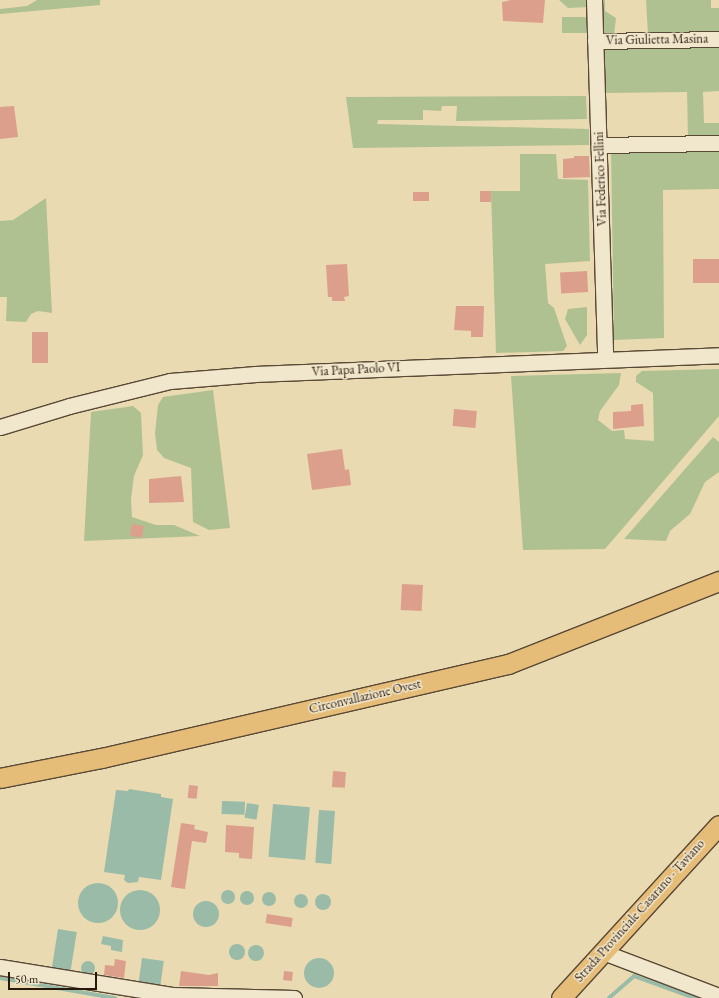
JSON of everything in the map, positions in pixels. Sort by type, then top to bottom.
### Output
[{"type":"main road","name":"Circonvallazione Ovest","points":[[0,778],[109,756],[508,664],[719,582]]},
{"type":"main road","name":"Strada Provinciale Casarano - Taviano","points":[[561,998],[719,825]]},
{"type":"street","name":"Via Federico Fellini","points":[[594,0],[600,145],[605,359]]},
{"type":"street","name":"Via Giulietta Masina","points":[[595,41],[719,39]]},
{"type":"street","points":[[600,145],[719,143]]},
{"type":"street","name":"Via Papa Paolo VI","points":[[0,427],[69,406],[170,381],[249,374],[719,355]]},
{"type":"street","points":[[603,952],[719,996]]},
{"type":"street","points":[[0,967],[172,995],[294,998]]},
{"type":"shaded area","points":[[37,0],[100,0],[100,5],[0,14],[0,9],[27,6]]},
{"type":"shaded area","points":[[559,0],[589,0],[589,7],[568,8]]},
{"type":"shaded area","points":[[600,0],[605,0],[605,11],[616,18],[614,35],[600,34]]},
{"type":"shaded area","points":[[646,0],[711,0],[711,8],[719,8],[719,33],[648,35]]},
{"type":"shaded area","points":[[562,17],[585,17],[589,20],[589,33],[562,33]]},
{"type":"shaded area","points":[[719,46],[719,91],[703,92],[704,123],[719,123],[719,136],[688,137],[687,92],[605,93],[603,48]]},
{"type":"shaded area","points":[[586,96],[587,119],[456,121],[457,106],[442,106],[441,111],[423,110],[423,120],[378,120],[377,124],[589,129],[589,145],[353,148],[346,97]]},
{"type":"shaded area","points":[[719,147],[719,189],[663,190],[664,338],[614,340],[611,149]]},
{"type":"shaded area","points":[[520,154],[556,154],[558,179],[588,180],[590,261],[545,264],[548,303],[554,308],[567,346],[563,351],[496,353],[491,191],[520,191]]},
{"type":"shaded area","points":[[46,198],[52,313],[38,311],[31,314],[26,322],[6,321],[7,297],[0,297],[0,221],[13,220]]},
{"type":"shaded area","points":[[587,307],[587,335],[580,345],[565,319],[568,309]]},
{"type":"shaded area","points":[[719,369],[719,416],[605,549],[523,550],[511,376],[621,373],[619,385],[600,411],[598,420],[612,431],[624,430],[625,439],[654,441],[653,393],[636,382],[636,376],[642,371]]},
{"type":"shaded area","points":[[213,390],[230,528],[209,530],[193,522],[191,468],[164,458],[157,450],[155,433],[158,405],[163,397]]},
{"type":"shaded area","points":[[133,406],[141,413],[143,455],[134,476],[131,499],[132,517],[156,525],[174,525],[200,536],[84,541],[91,412]]},
{"type":"shaded area","points":[[713,437],[719,442],[719,472],[705,482],[690,514],[670,531],[666,541],[624,539]]},
{"type":"shaded area","points":[[129,789],[161,794],[161,797],[173,799],[161,880],[139,877],[138,882],[128,883],[124,880],[125,875],[104,872],[116,790],[128,791]]},
{"type":"shaded area","points":[[222,801],[245,802],[245,815],[222,814]]},
{"type":"shaded area","points":[[247,803],[259,805],[257,820],[245,818]]},
{"type":"shaded area","points":[[273,804],[310,807],[305,860],[268,857]]},
{"type":"shaded area","points":[[319,810],[335,811],[331,864],[315,863]]},
{"type":"shaded area","points":[[94,883],[102,883],[109,886],[115,892],[118,903],[115,914],[109,920],[102,923],[94,923],[87,920],[81,914],[78,907],[78,899],[81,892],[87,886]]},
{"type":"shaded area","points":[[144,890],[151,893],[157,899],[160,910],[159,918],[151,927],[144,930],[136,930],[129,927],[121,918],[120,906],[123,899],[132,891]]},
{"type":"shaded area","points":[[225,890],[231,890],[235,894],[235,900],[231,904],[225,904],[221,900],[221,894]]},
{"type":"shaded area","points":[[247,891],[252,893],[254,898],[252,903],[247,905],[242,903],[240,898],[242,893]]},
{"type":"shaded area","points":[[266,892],[272,892],[276,896],[276,902],[272,906],[266,906],[262,902],[262,896]]},
{"type":"shaded area","points":[[298,894],[304,894],[308,898],[308,904],[304,908],[298,908],[294,904],[294,898]]},
{"type":"shaded area","points":[[323,894],[330,899],[331,902],[326,909],[323,910],[316,905],[315,902],[320,895]]},
{"type":"shaded area","points":[[206,901],[215,905],[219,914],[215,923],[206,927],[197,923],[193,914],[197,905]]},
{"type":"shaded area","points":[[58,929],[77,932],[70,972],[52,969]]},
{"type":"shaded area","points":[[103,936],[123,940],[122,952],[111,950],[111,946],[101,944]]},
{"type":"shaded area","points":[[237,944],[243,946],[245,952],[243,958],[237,960],[231,958],[229,952],[231,946]]},
{"type":"shaded area","points":[[256,945],[263,950],[264,953],[259,960],[256,961],[249,956],[248,953],[253,946]]},
{"type":"shaded area","points":[[142,958],[164,961],[160,986],[139,983]]},
{"type":"shaded area","points":[[319,958],[325,959],[333,967],[333,979],[325,987],[319,988],[313,987],[305,979],[304,973],[305,967],[313,959]]},
{"type":"shaded area","points":[[88,961],[93,963],[95,968],[93,973],[88,975],[83,973],[81,968],[83,963]]},
{"type":"building","points":[[511,0],[545,0],[543,23],[503,21],[502,2]]},
{"type":"building","points":[[14,106],[18,137],[0,139],[0,107]]},
{"type":"building","points":[[574,156],[589,156],[590,177],[563,178],[563,159],[574,158]]},
{"type":"building","points":[[480,191],[491,191],[491,202],[480,202]]},
{"type":"building","points":[[413,192],[429,192],[429,201],[413,201]]},
{"type":"building","points":[[693,259],[719,259],[719,283],[693,283]]},
{"type":"building","points":[[347,264],[349,296],[344,297],[345,301],[332,301],[332,297],[328,297],[326,265]]},
{"type":"building","points":[[587,271],[588,292],[561,293],[560,272]]},
{"type":"building","points":[[456,306],[484,306],[483,337],[471,337],[471,331],[454,330]]},
{"type":"building","points":[[32,332],[48,332],[48,363],[32,363]]},
{"type":"building","points":[[643,404],[644,426],[613,429],[613,412],[631,411],[631,405]]},
{"type":"building","points":[[454,409],[477,411],[475,428],[453,426]]},
{"type":"building","points":[[342,449],[345,470],[349,469],[351,485],[312,490],[307,454]]},
{"type":"building","points":[[181,476],[184,502],[149,503],[149,479]]},
{"type":"building","points":[[132,524],[144,526],[142,538],[130,536]]},
{"type":"building","points":[[402,584],[423,585],[422,611],[401,610]]},
{"type":"building","points":[[333,771],[346,772],[345,788],[332,787]]},
{"type":"building","points":[[189,785],[198,786],[197,799],[188,798]]},
{"type":"building","points":[[181,823],[195,825],[194,829],[208,832],[206,843],[192,841],[185,889],[171,887]]},
{"type":"building","points":[[226,825],[254,827],[252,859],[239,858],[239,853],[225,852]]},
{"type":"building","points":[[267,914],[293,918],[291,927],[266,923]]},
{"type":"building","points":[[115,959],[126,961],[124,978],[104,975],[105,965],[114,966]]},
{"type":"building","points":[[181,971],[209,975],[218,973],[218,986],[179,986]]},
{"type":"building","points":[[284,971],[293,972],[292,981],[283,980]]},
{"type":"waterway","points":[[609,998],[634,976],[695,998]]},
{"type":"waterway","points":[[0,978],[115,998]]}]
